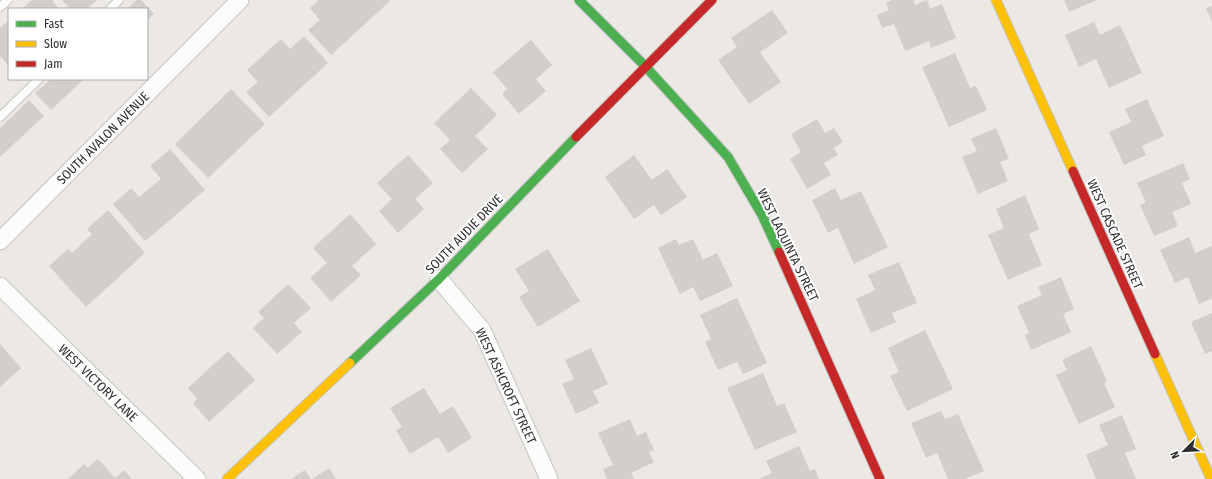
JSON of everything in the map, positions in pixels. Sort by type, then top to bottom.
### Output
[{"type":"street","name":"SOUTH AVALON AVENUE","points":[[0,241],[240,0]]},
{"type":"street","name":"WEST LAQUINTA STREET","points":[[579,0],[645,66],[728,157],[762,215],[880,479]]},
{"type":"street","name":"SOUTH AUDIE DRIVE","points":[[227,479],[439,279],[645,66],[712,0]]},
{"type":"street","name":"WEST CASCADE STREET","points":[[996,0],[1211,479]]},
{"type":"street","name":"WEST ASHCROFT STREET","points":[[439,279],[482,330],[549,479]]},
{"type":"street","name":"WEST VICTORY LANE","points":[[0,286],[197,479]]},
{"type":"lane","points":[[0,7],[8,0]]},
{"type":"lane","points":[[111,8],[119,0]]},
{"type":"lane","points":[[0,117],[38,80]]},
{"type":"building","points":[[32,0],[52,0],[58,8],[23,8]]},
{"type":"building","points":[[62,0],[97,0],[88,8],[69,8]]},
{"type":"building","points":[[137,0],[141,0],[154,14],[148,19],[148,8],[128,8]]},
{"type":"building","points":[[319,0],[390,1],[331,55],[308,30],[320,20],[310,8]]},
{"type":"building","points":[[892,0],[914,0],[915,5],[927,0],[930,9],[942,4],[956,38],[931,48],[929,41],[905,51],[894,24],[882,28],[877,15],[889,10],[886,3]]},
{"type":"building","points":[[1064,0],[1097,0],[1069,12]]},
{"type":"building","points":[[1212,6],[1212,22],[1206,8]]},
{"type":"building","points":[[772,10],[788,33],[760,52],[781,82],[749,104],[718,60],[737,47],[731,38]]},
{"type":"building","points":[[8,21],[8,65],[0,56],[0,28]]},
{"type":"building","points":[[1094,22],[1100,35],[1120,25],[1142,73],[1109,88],[1096,59],[1079,67],[1065,35]]},
{"type":"building","points":[[304,36],[328,63],[269,117],[246,92],[258,82],[247,70],[281,39],[290,49]]},
{"type":"building","points":[[531,40],[552,65],[536,79],[546,91],[519,114],[502,94],[507,89],[493,72]]},
{"type":"building","points":[[955,53],[970,88],[976,86],[987,110],[949,127],[922,67]]},
{"type":"building","points":[[50,80],[83,80],[51,110],[35,93]]},
{"type":"building","points":[[471,88],[497,115],[475,136],[488,149],[462,173],[440,149],[450,140],[434,123]]},
{"type":"building","points":[[231,89],[265,124],[208,178],[175,144]]},
{"type":"building","points":[[1147,99],[1164,136],[1142,146],[1146,155],[1124,165],[1109,132],[1131,122],[1125,109]]},
{"type":"building","points":[[29,100],[44,116],[0,157],[0,128]]},
{"type":"building","points":[[817,119],[825,133],[834,128],[843,142],[834,148],[838,155],[824,163],[831,175],[807,189],[790,159],[801,152],[791,134]]},
{"type":"building","points":[[996,128],[1009,159],[1000,162],[1008,181],[978,194],[962,157],[977,151],[971,139]]},
{"type":"building","points":[[170,149],[205,190],[145,241],[113,204],[131,188],[139,197],[161,179],[150,166]]},
{"type":"building","points":[[408,155],[433,183],[415,199],[424,209],[398,233],[379,211],[392,199],[377,183]]},
{"type":"building","points":[[634,155],[652,180],[667,169],[687,197],[661,215],[654,205],[634,219],[605,177]]},
{"type":"building","points":[[1183,163],[1190,179],[1182,183],[1191,204],[1172,212],[1178,226],[1154,236],[1140,205],[1146,202],[1137,183]]},
{"type":"building","points":[[835,188],[841,200],[861,191],[888,247],[854,264],[838,228],[828,233],[812,200]]},
{"type":"building","points":[[1025,195],[1039,229],[1029,234],[1042,265],[1008,280],[988,235],[1004,228],[996,209]]},
{"type":"building","points":[[108,210],[145,253],[86,307],[49,266],[68,249],[72,253],[92,234],[87,229]]},
{"type":"building","points":[[350,214],[376,244],[352,266],[361,275],[331,302],[310,278],[327,263],[313,248]]},
{"type":"building","points":[[1189,237],[1195,253],[1212,246],[1212,298],[1199,304],[1188,277],[1175,283],[1160,250]]},
{"type":"building","points":[[676,239],[679,245],[693,239],[703,260],[717,253],[733,286],[700,301],[693,287],[680,294],[658,248]]},
{"type":"building","points":[[548,249],[580,301],[538,327],[519,297],[529,291],[515,269]]},
{"type":"building","points":[[899,262],[917,303],[892,313],[896,322],[871,333],[856,299],[875,290],[868,275]]},
{"type":"building","points":[[1061,277],[1074,309],[1063,314],[1071,332],[1031,350],[1025,335],[1029,333],[1017,306],[1042,295],[1038,287]]},
{"type":"building","points":[[288,284],[311,308],[294,323],[302,332],[277,354],[253,328],[264,318],[258,312]]},
{"type":"building","points":[[737,298],[767,363],[743,374],[737,362],[718,370],[705,342],[711,339],[700,315]]},
{"type":"building","points":[[1212,313],[1212,351],[1205,354],[1191,322]]},
{"type":"building","points":[[925,330],[953,389],[907,411],[890,376],[899,372],[888,348]]},
{"type":"building","points":[[0,344],[21,368],[0,387]]},
{"type":"building","points":[[1091,346],[1107,381],[1104,383],[1115,407],[1079,424],[1056,375],[1067,370],[1062,360]]},
{"type":"building","points":[[591,348],[608,384],[593,391],[599,403],[576,414],[562,384],[574,379],[565,360]]},
{"type":"building","points":[[228,351],[255,380],[209,422],[193,403],[197,399],[188,388]]},
{"type":"building","points":[[763,373],[777,406],[784,403],[797,432],[755,450],[727,388]]},
{"type":"building","points":[[424,388],[440,414],[453,406],[472,438],[448,453],[438,437],[410,454],[396,430],[402,427],[390,408]]},
{"type":"building","points":[[941,411],[945,419],[958,414],[984,471],[965,479],[948,479],[937,453],[926,458],[911,423]]},
{"type":"building","points":[[1122,415],[1136,449],[1125,453],[1136,479],[1096,479],[1086,455],[1108,445],[1099,425]]},
{"type":"building","points":[[630,419],[637,436],[646,432],[654,450],[649,452],[654,462],[631,473],[634,479],[607,479],[603,469],[613,465],[598,433]]},
{"type":"building","points":[[799,446],[810,471],[815,469],[819,479],[759,479],[772,473],[766,461]]},
{"type":"building","points":[[98,459],[115,478],[124,470],[132,479],[68,479],[84,464],[88,468]]},
{"type":"building","points":[[329,468],[336,479],[312,479]]},
{"type":"building","points":[[305,470],[311,479],[291,479]]},
{"type":"traffic: fast","points":[[579,0],[645,66],[728,157],[762,215],[779,252]]},
{"type":"traffic: fast","points":[[350,363],[439,279],[576,137]]},
{"type":"traffic: slow","points":[[996,0],[1073,171]]},
{"type":"traffic: slow","points":[[1155,354],[1211,479]]},
{"type":"traffic: slow","points":[[227,479],[350,363]]},
{"type":"traffic: jam","points":[[576,137],[712,0]]},
{"type":"traffic: jam","points":[[1073,171],[1155,354]]},
{"type":"traffic: jam","points":[[779,252],[880,479]]}]
